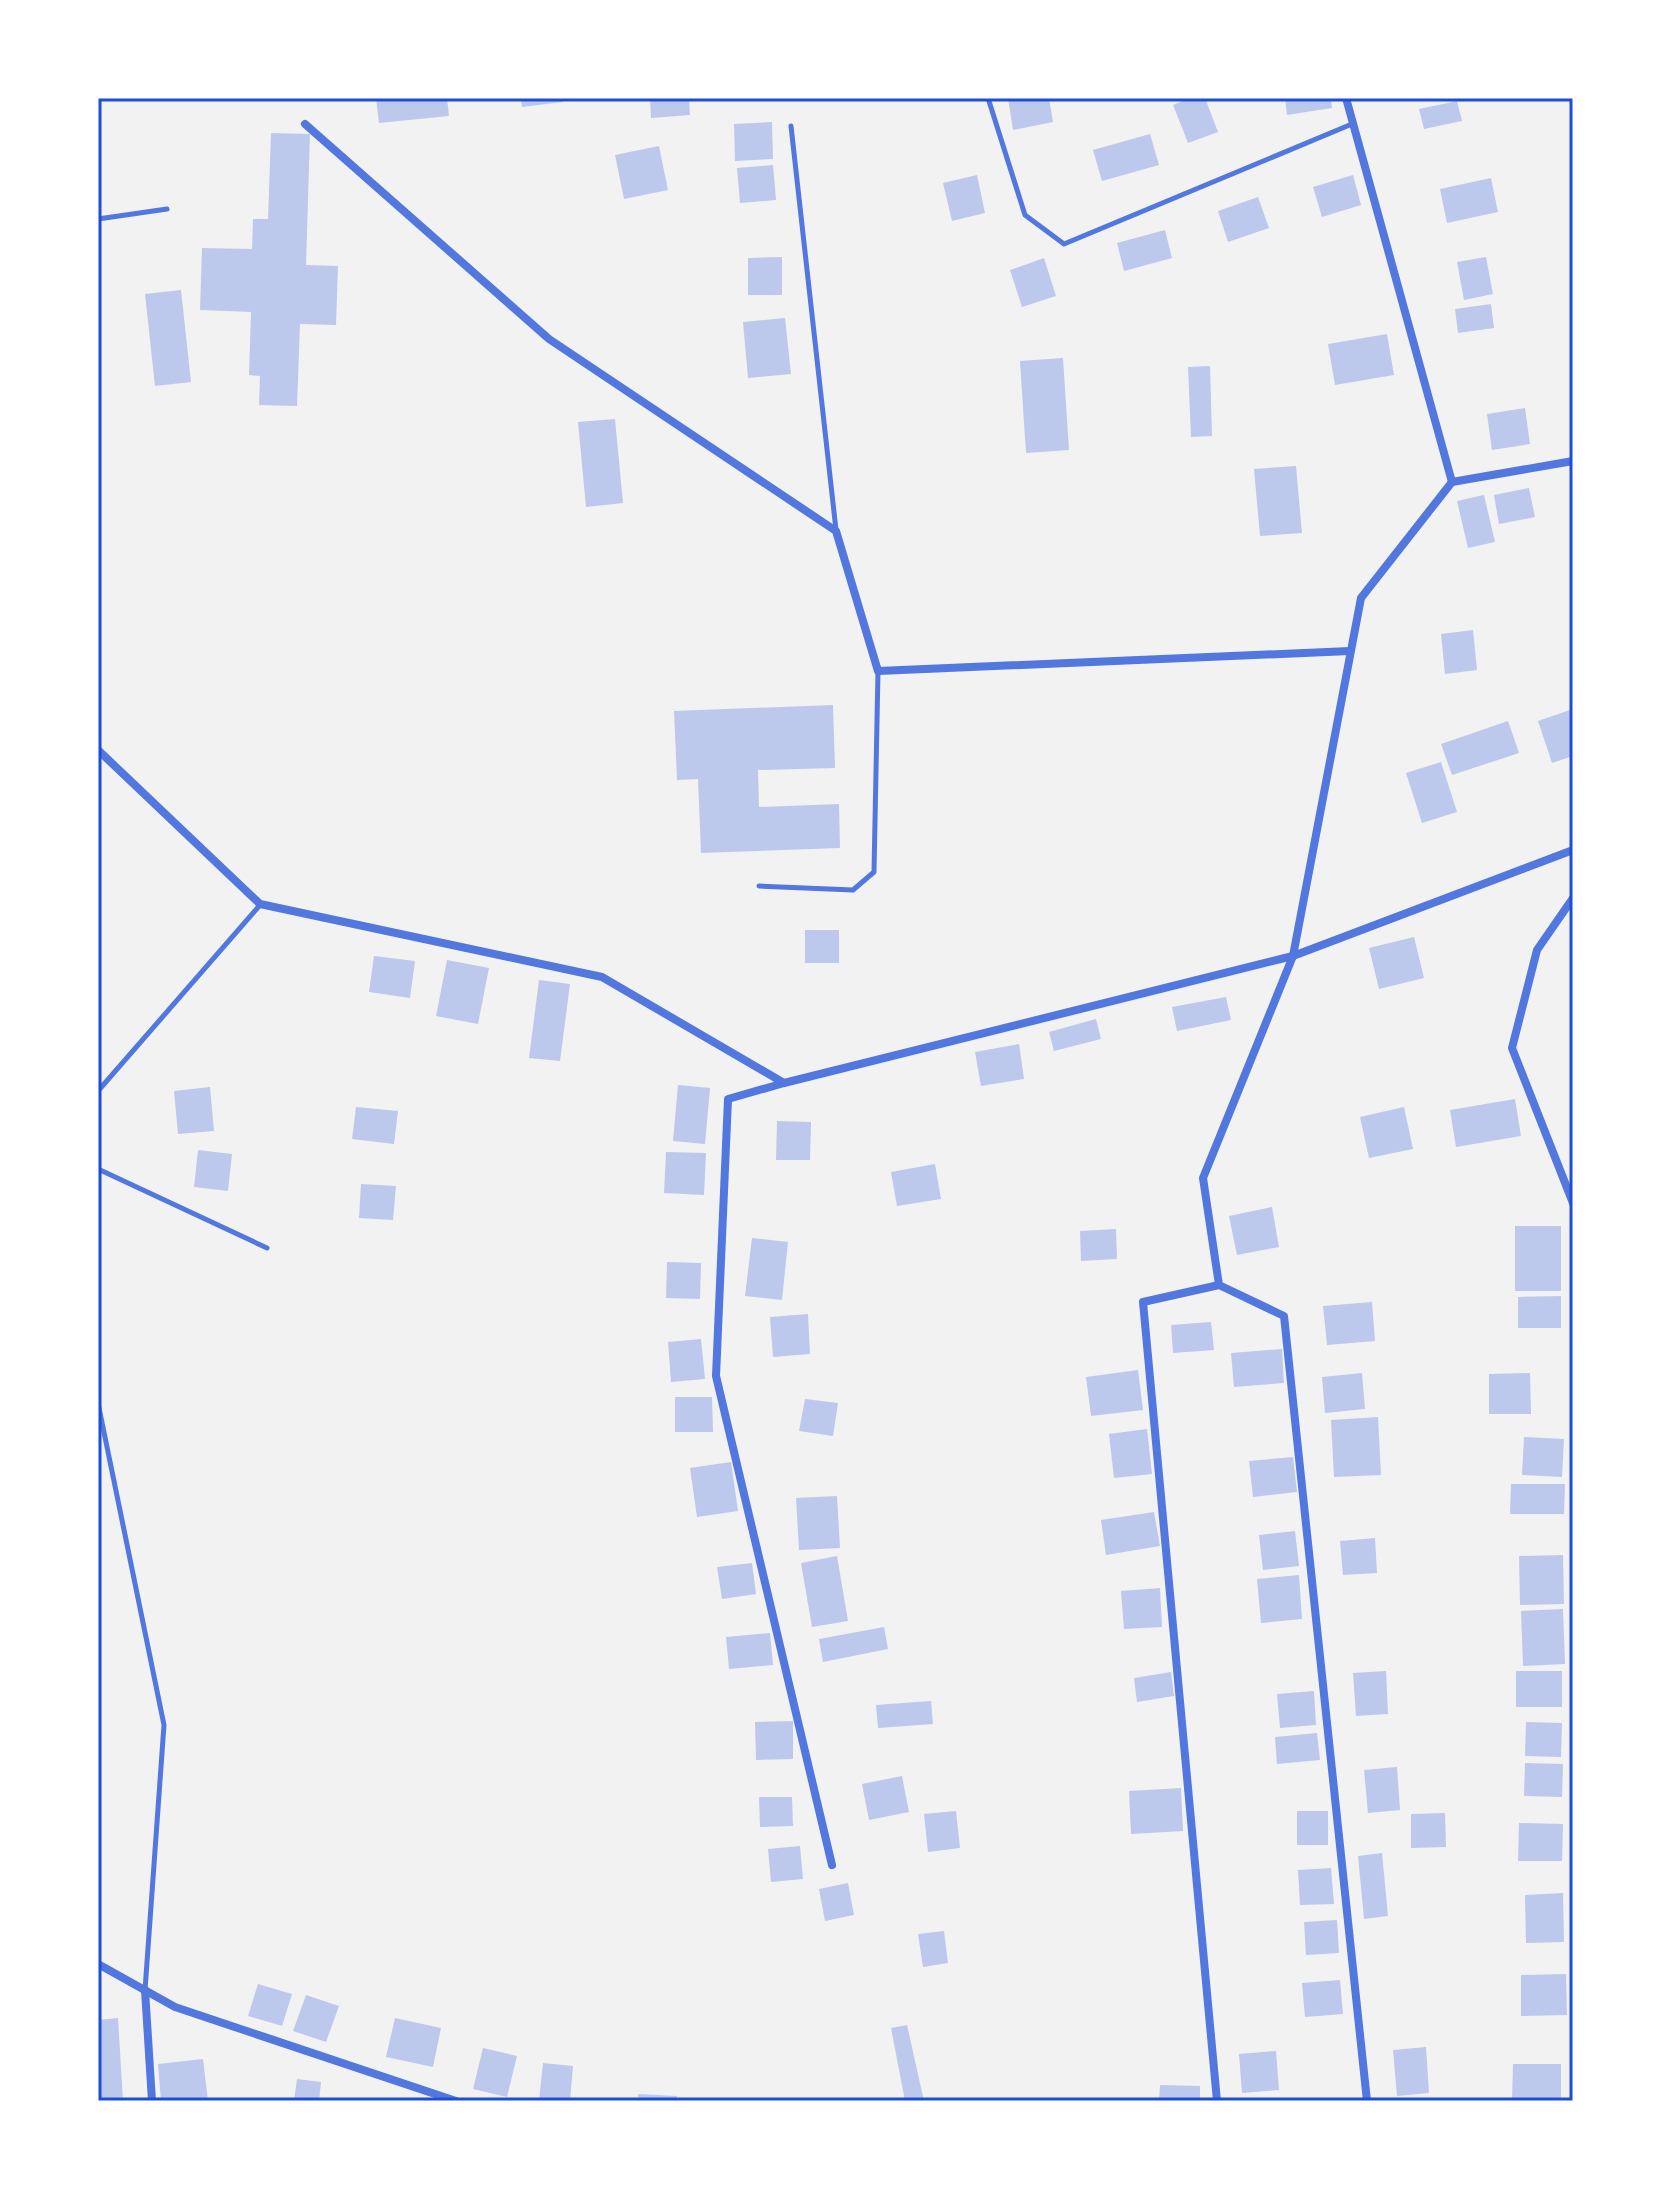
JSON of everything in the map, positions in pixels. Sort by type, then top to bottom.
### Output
[{"type":"street","points":[[1346,98],[1452,482]]},
{"type":"street","points":[[305,124],[549,339],[836,531],[878,671],[1350,651]]},
{"type":"street","points":[[1219,1285],[1203,1178],[1293,956],[1361,598],[1452,482],[1573,461]]},
{"type":"street","points":[[98,750],[260,904],[602,977],[784,1083]]},
{"type":"street","points":[[832,1865],[716,1376],[728,1099],[1293,956],[1573,850]]},
{"type":"street","points":[[1573,898],[1537,950],[1512,1048],[1573,1203]]},
{"type":"street","points":[[1217,2101],[1143,1302],[1219,1285],[1284,1316],[1367,2101]]},
{"type":"street","points":[[98,1964],[175,2007],[456,2101]]},
{"type":"street","points":[[145,1990],[152,2101]]},
{"type":"lane","points":[[988,98],[1025,215],[1064,244],[1353,123]]},
{"type":"lane","points":[[791,126],[836,531]]},
{"type":"lane","points":[[98,219],[167,209]]},
{"type":"lane","points":[[759,886],[853,890],[874,872],[878,671]]},
{"type":"lane","points":[[98,1091],[260,904]]},
{"type":"lane","points":[[98,1169],[267,1248]]},
{"type":"lane","points":[[98,1403],[164,1725],[145,1990]]},
{"type":"building","points":[[376,98],[447,98],[449,116],[379,123]]},
{"type":"building","points":[[521,98],[563,98],[563,102],[522,107]]},
{"type":"building","points":[[650,98],[689,98],[690,115],[651,118]]},
{"type":"building","points":[[1008,98],[1049,98],[1053,122],[1013,130]]},
{"type":"building","points":[[1190,98],[1205,98],[1218,132],[1188,143],[1173,105]]},
{"type":"building","points":[[1285,98],[1331,98],[1332,108],[1287,115]]},
{"type":"building","points":[[1457,101],[1462,121],[1424,129],[1419,109]]},
{"type":"building","points":[[772,122],[773,159],[735,161],[734,124]]},
{"type":"building","points":[[271,133],[310,134],[306,265],[338,266],[336,325],[300,324],[297,406],[259,405],[260,376],[249,375],[251,312],[200,310],[202,248],[252,249],[253,219],[268,219]]},
{"type":"building","points":[[1150,134],[1159,165],[1102,181],[1093,150]]},
{"type":"building","points":[[659,146],[668,190],[624,199],[615,155]]},
{"type":"building","points":[[773,165],[776,200],[740,203],[737,168]]},
{"type":"building","points":[[977,175],[985,213],[952,221],[943,183]]},
{"type":"building","points":[[1353,175],[1361,205],[1322,217],[1313,187]]},
{"type":"building","points":[[1491,178],[1498,212],[1447,223],[1440,189]]},
{"type":"building","points":[[1258,197],[1269,228],[1228,242],[1218,211]]},
{"type":"building","points":[[1165,230],[1172,258],[1124,271],[1117,243]]},
{"type":"building","points":[[782,257],[782,295],[748,295],[748,258]]},
{"type":"building","points":[[1486,257],[1493,294],[1464,300],[1457,262]]},
{"type":"building","points":[[1044,258],[1056,296],[1022,307],[1010,270]]},
{"type":"building","points":[[181,290],[191,382],[155,386],[145,294]]},
{"type":"building","points":[[1491,304],[1494,328],[1458,333],[1455,309]]},
{"type":"building","points":[[785,318],[791,374],[748,378],[743,322]]},
{"type":"building","points":[[1387,334],[1394,375],[1335,385],[1328,344]]},
{"type":"building","points":[[1063,358],[1069,450],[1026,453],[1020,361]]},
{"type":"building","points":[[1210,366],[1212,436],[1191,437],[1188,367]]},
{"type":"building","points":[[1525,408],[1530,444],[1492,450],[1487,414]]},
{"type":"building","points":[[615,419],[623,503],[586,507],[578,422]]},
{"type":"building","points":[[1296,466],[1302,533],[1260,536],[1254,469]]},
{"type":"building","points":[[1529,488],[1535,517],[1499,524],[1494,495]]},
{"type":"building","points":[[1484,495],[1495,542],[1468,548],[1457,501]]},
{"type":"building","points":[[1473,630],[1477,670],[1445,674],[1441,634]]},
{"type":"building","points":[[833,705],[835,768],[758,770],[759,807],[839,804],[840,848],[701,853],[698,779],[677,780],[674,711]]},
{"type":"building","points":[[1573,709],[1573,756],[1552,763],[1538,721]]},
{"type":"building","points":[[1508,721],[1519,753],[1452,775],[1441,744]]},
{"type":"building","points":[[1441,762],[1457,812],[1422,823],[1406,773]]},
{"type":"building","points":[[805,930],[839,930],[839,963],[805,963]]},
{"type":"building","points":[[1414,937],[1424,978],[1379,989],[1369,948]]},
{"type":"building","points":[[374,956],[415,961],[410,998],[369,992]]},
{"type":"building","points":[[447,960],[489,968],[478,1024],[436,1016]]},
{"type":"building","points":[[539,980],[570,984],[560,1061],[529,1058]]},
{"type":"building","points":[[1226,997],[1231,1020],[1177,1031],[1172,1007]]},
{"type":"building","points":[[1096,1019],[1101,1039],[1054,1051],[1049,1032]]},
{"type":"building","points":[[1019,1044],[1024,1079],[981,1086],[975,1052]]},
{"type":"building","points":[[678,1085],[710,1088],[705,1144],[673,1141]]},
{"type":"building","points":[[210,1087],[214,1131],[178,1134],[174,1091]]},
{"type":"building","points":[[1515,1099],[1521,1136],[1456,1147],[1450,1110]]},
{"type":"building","points":[[356,1107],[398,1111],[394,1144],[352,1139]]},
{"type":"building","points":[[1404,1107],[1413,1149],[1369,1158],[1360,1117]]},
{"type":"building","points":[[777,1121],[811,1122],[810,1160],[776,1160]]},
{"type":"building","points":[[198,1150],[232,1154],[228,1191],[194,1187]]},
{"type":"building","points":[[666,1152],[706,1153],[704,1195],[664,1193]]},
{"type":"building","points":[[935,1164],[941,1199],[897,1206],[891,1172]]},
{"type":"building","points":[[361,1184],[396,1186],[393,1220],[359,1218]]},
{"type":"building","points":[[1272,1207],[1279,1247],[1237,1255],[1229,1216]]},
{"type":"building","points":[[1515,1226],[1561,1226],[1561,1291],[1515,1291]]},
{"type":"building","points":[[1116,1229],[1117,1259],[1081,1261],[1080,1231]]},
{"type":"building","points":[[752,1238],[788,1242],[782,1300],[745,1296]]},
{"type":"building","points":[[667,1262],[701,1263],[700,1299],[666,1298]]},
{"type":"building","points":[[1561,1296],[1561,1328],[1518,1328],[1518,1297]]},
{"type":"building","points":[[1372,1302],[1375,1341],[1327,1345],[1323,1306]]},
{"type":"building","points":[[808,1314],[810,1354],[773,1357],[770,1317]]},
{"type":"building","points":[[1211,1322],[1214,1350],[1173,1353],[1171,1325]]},
{"type":"building","points":[[701,1339],[705,1379],[671,1382],[668,1342]]},
{"type":"building","points":[[1282,1349],[1284,1383],[1234,1387],[1231,1353]]},
{"type":"building","points":[[1138,1370],[1143,1410],[1091,1416],[1086,1377]]},
{"type":"building","points":[[1362,1373],[1365,1409],[1325,1413],[1322,1377]]},
{"type":"building","points":[[1530,1373],[1531,1414],[1489,1414],[1489,1374]]},
{"type":"building","points":[[675,1397],[712,1397],[713,1432],[675,1432]]},
{"type":"building","points":[[805,1399],[838,1403],[833,1436],[799,1431]]},
{"type":"building","points":[[1378,1417],[1381,1475],[1334,1477],[1331,1420]]},
{"type":"building","points":[[1147,1429],[1152,1474],[1114,1478],[1109,1434]]},
{"type":"building","points":[[1524,1437],[1564,1439],[1562,1477],[1522,1475]]},
{"type":"building","points":[[1293,1457],[1297,1492],[1253,1497],[1249,1461]]},
{"type":"building","points":[[731,1462],[738,1511],[697,1517],[690,1468]]},
{"type":"building","points":[[1511,1484],[1565,1484],[1564,1514],[1510,1514]]},
{"type":"building","points":[[837,1496],[840,1548],[799,1550],[796,1498]]},
{"type":"building","points":[[1154,1512],[1160,1546],[1106,1555],[1101,1520]]},
{"type":"building","points":[[1295,1531],[1299,1566],[1263,1570],[1259,1535]]},
{"type":"building","points":[[1375,1538],[1377,1573],[1343,1575],[1340,1541]]},
{"type":"building","points":[[1563,1555],[1564,1604],[1520,1605],[1519,1556]]},
{"type":"building","points":[[837,1556],[848,1621],[812,1627],[801,1563]]},
{"type":"building","points":[[752,1563],[756,1594],[722,1599],[717,1567]]},
{"type":"building","points":[[1299,1575],[1302,1619],[1261,1623],[1257,1579]]},
{"type":"building","points":[[1160,1588],[1162,1627],[1124,1629],[1121,1591]]},
{"type":"building","points":[[1563,1609],[1565,1664],[1523,1666],[1521,1611]]},
{"type":"building","points":[[884,1627],[888,1649],[823,1662],[819,1639]]},
{"type":"building","points":[[770,1633],[773,1665],[729,1669],[726,1637]]},
{"type":"building","points":[[1386,1671],[1388,1714],[1356,1716],[1353,1673]]},
{"type":"building","points":[[1516,1671],[1562,1671],[1562,1707],[1516,1707]]},
{"type":"building","points":[[1171,1672],[1174,1696],[1137,1702],[1134,1678]]},
{"type":"building","points":[[1314,1691],[1316,1725],[1280,1728],[1277,1694]]},
{"type":"building","points":[[931,1701],[933,1724],[878,1728],[876,1705]]},
{"type":"building","points":[[793,1721],[793,1759],[756,1760],[755,1722]]},
{"type":"building","points":[[1526,1722],[1562,1723],[1561,1757],[1525,1756]]},
{"type":"building","points":[[1317,1733],[1320,1760],[1277,1764],[1275,1737]]},
{"type":"building","points":[[1525,1763],[1563,1764],[1562,1797],[1524,1796]]},
{"type":"building","points":[[1397,1767],[1400,1810],[1368,1813],[1364,1770]]},
{"type":"building","points":[[902,1776],[909,1812],[869,1820],[862,1784]]},
{"type":"building","points":[[1181,1788],[1183,1831],[1131,1834],[1129,1791]]},
{"type":"building","points":[[759,1797],[792,1797],[793,1826],[760,1827]]},
{"type":"building","points":[[956,1811],[960,1848],[928,1852],[924,1814]]},
{"type":"building","points":[[1297,1811],[1328,1811],[1328,1845],[1297,1845]]},
{"type":"building","points":[[1445,1813],[1446,1847],[1411,1848],[1411,1814]]},
{"type":"building","points":[[1519,1823],[1563,1824],[1562,1861],[1518,1861]]},
{"type":"building","points":[[800,1846],[803,1879],[771,1882],[768,1849]]},
{"type":"building","points":[[1382,1853],[1388,1916],[1364,1919],[1358,1856]]},
{"type":"building","points":[[1331,1868],[1334,1904],[1300,1905],[1298,1870]]},
{"type":"building","points":[[848,1883],[854,1915],[825,1921],[819,1889]]},
{"type":"building","points":[[1563,1893],[1564,1942],[1526,1943],[1525,1895]]},
{"type":"building","points":[[1337,1920],[1339,1953],[1306,1955],[1304,1922]]},
{"type":"building","points":[[944,1931],[948,1963],[923,1967],[918,1934]]},
{"type":"building","points":[[1566,1974],[1567,2015],[1521,2016],[1521,1975]]},
{"type":"building","points":[[1340,1980],[1343,2014],[1305,2017],[1302,1983]]},
{"type":"building","points":[[258,1984],[292,1994],[282,2026],[248,2016]]},
{"type":"building","points":[[306,1995],[339,2006],[326,2042],[293,2031]]},
{"type":"building","points":[[118,2018],[123,2101],[98,2101],[98,2020]]},
{"type":"building","points":[[395,2018],[441,2028],[433,2067],[386,2057]]},
{"type":"building","points":[[907,2025],[924,2101],[905,2101],[891,2028]]},
{"type":"building","points":[[1426,2047],[1429,2093],[1397,2096],[1393,2050]]},
{"type":"building","points":[[483,2048],[517,2056],[507,2097],[473,2089]]},
{"type":"building","points":[[1276,2051],[1279,2090],[1242,2093],[1239,2054]]},
{"type":"building","points":[[203,2059],[208,2101],[161,2101],[158,2064]]},
{"type":"building","points":[[543,2063],[573,2066],[570,2101],[539,2101]]},
{"type":"building","points":[[1513,2064],[1561,2064],[1561,2101],[1512,2101]]},
{"type":"building","points":[[297,2079],[321,2082],[319,2101],[294,2101]]},
{"type":"building","points":[[1160,2085],[1200,2086],[1200,2101],[1159,2101]]},
{"type":"building","points":[[638,2094],[677,2096],[677,2101],[638,2101]]}]
